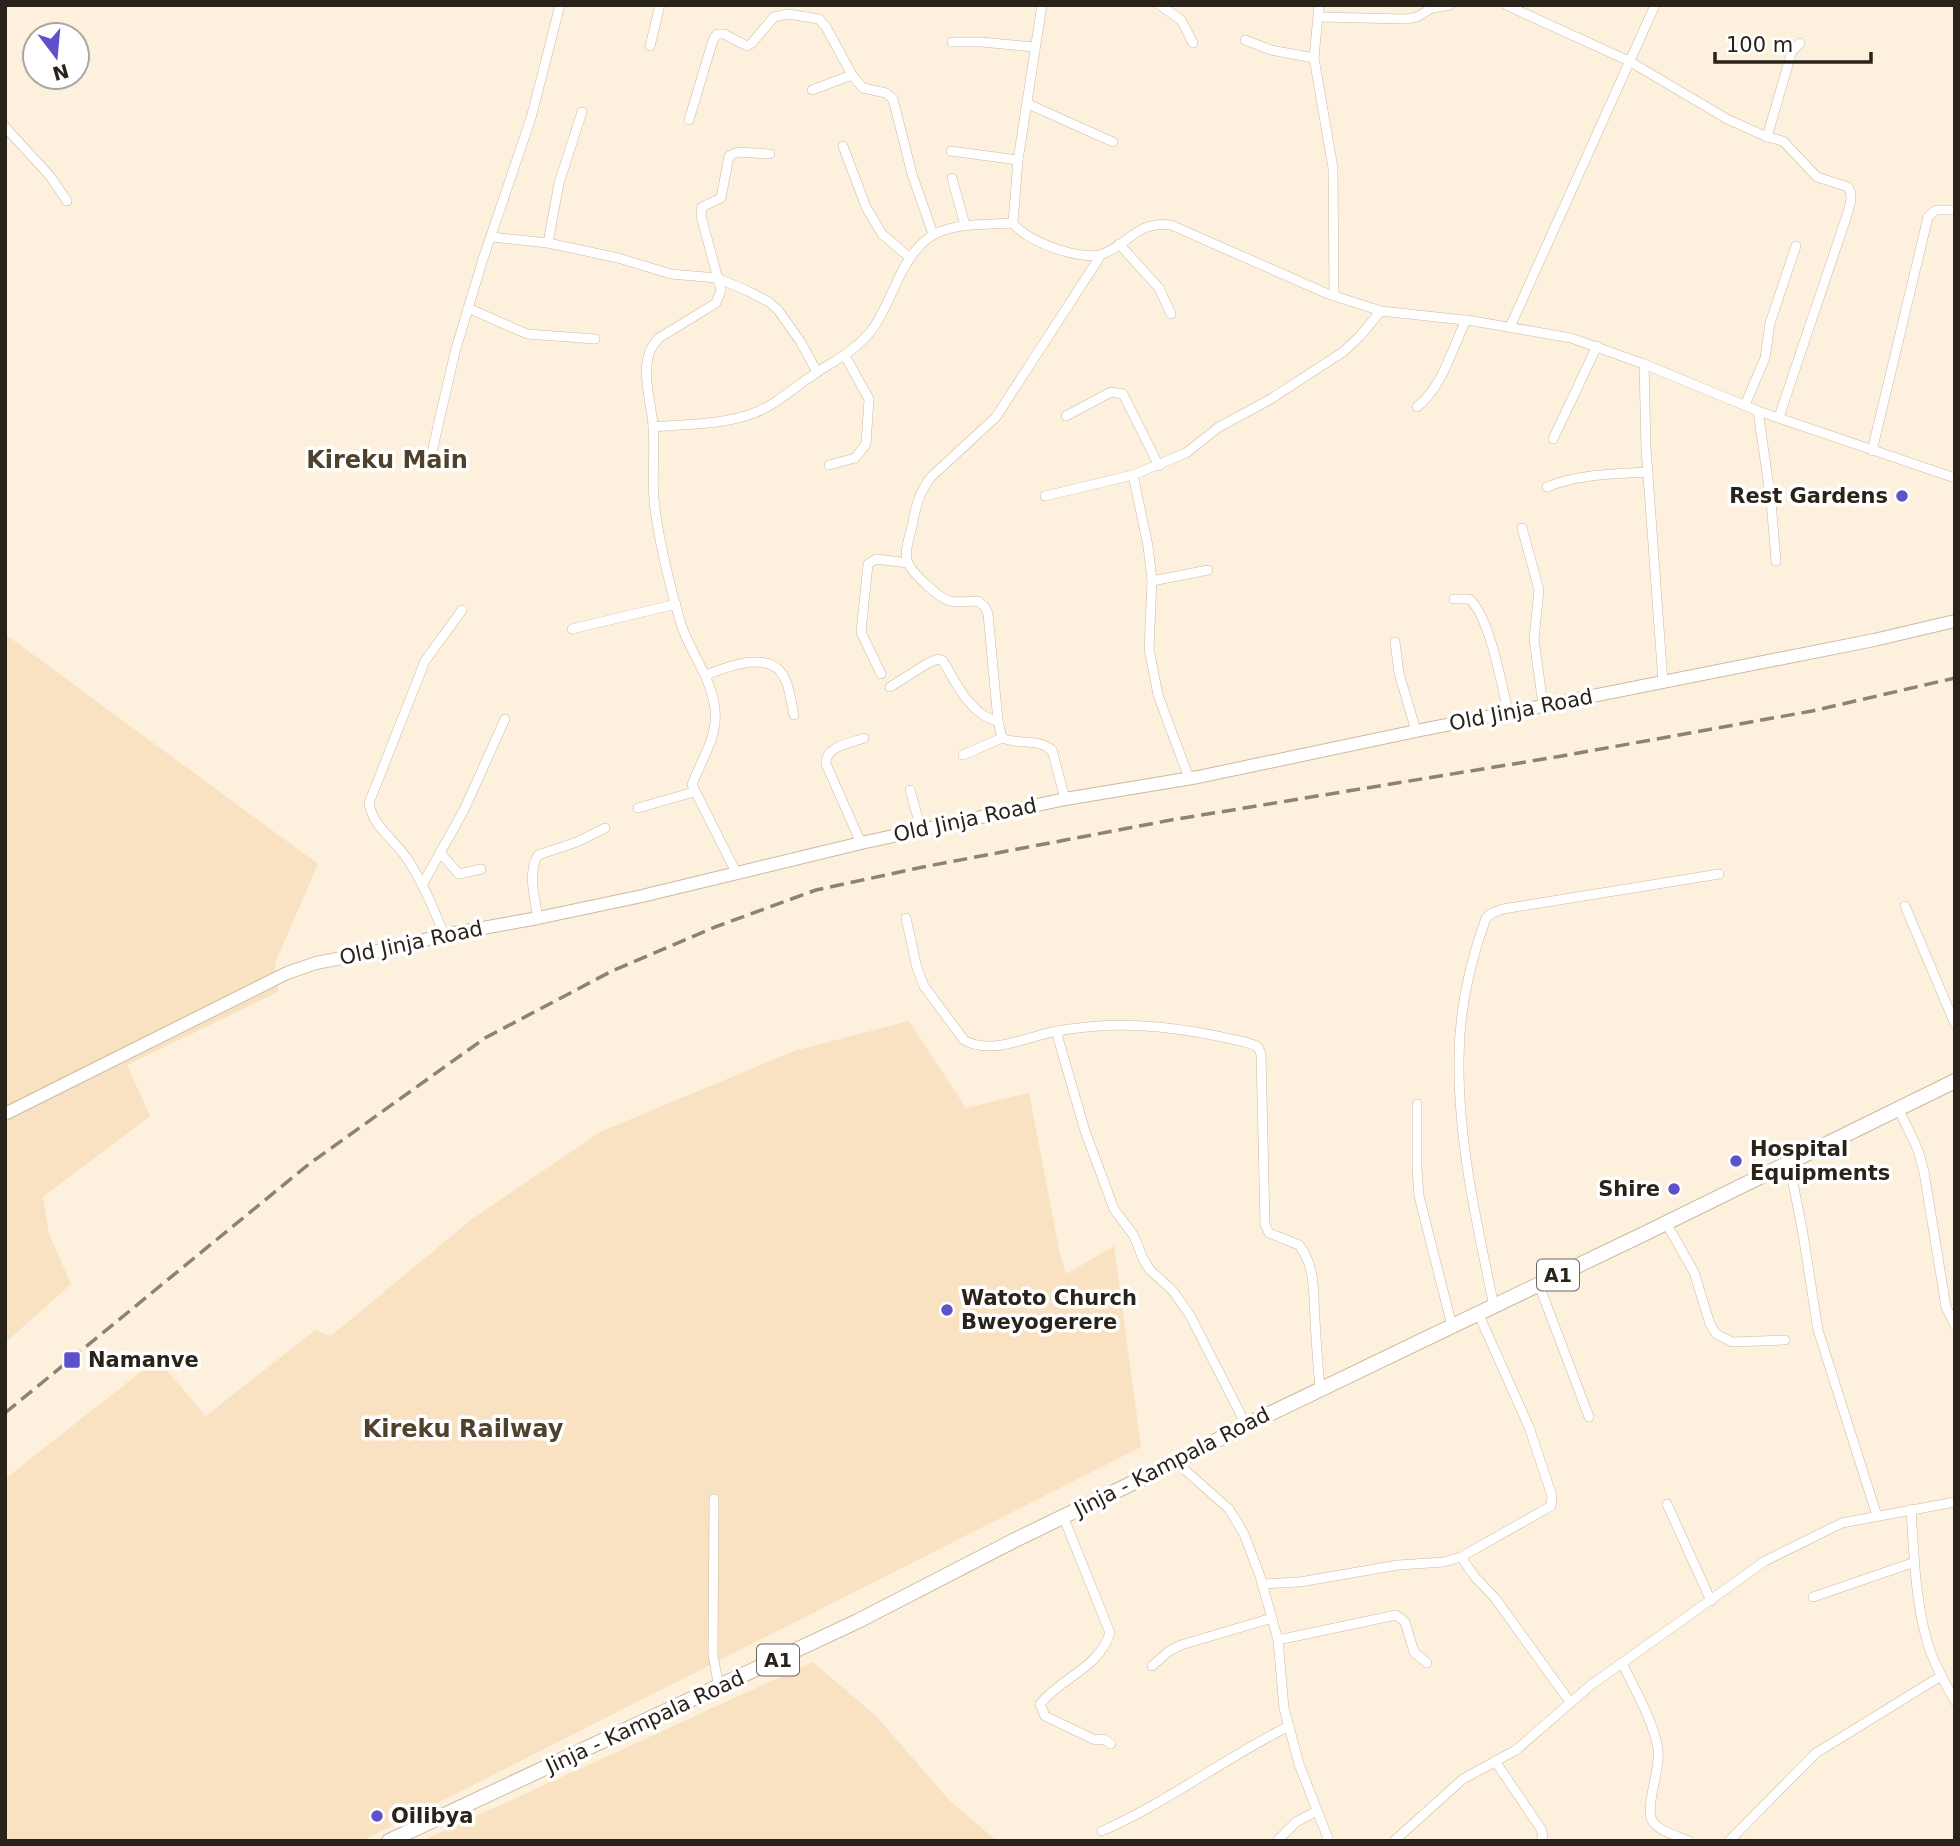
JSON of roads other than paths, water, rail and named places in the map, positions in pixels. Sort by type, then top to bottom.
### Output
[{"type":"highway","name":"Jinja - Kampala Road","points":[[389,1841],[858,1621],[1246,1425],[1955,1081]]},
{"type":"main road","name":"Old Jinja Road","points":[[5,1114],[287,973],[316,963],[388,949],[444,934],[538,918],[1065,799],[1189,778],[1874,640],[1955,621]]},
{"type":"street","points":[[429,466],[468,308],[531,118],[560,5]]},
{"type":"street","points":[[650,46],[660,5]]},
{"type":"street","points":[[689,120],[717,34],[724,34],[747,46],[774,17],[776,5]]},
{"type":"street","points":[[1042,5],[1018,160],[1013,223],[1018,231],[1052,247],[1073,254],[1101,255]]},
{"type":"street","points":[[1160,5],[1181,20],[1193,43]]},
{"type":"street","points":[[1319,5],[1314,58],[1333,168],[1334,295]]},
{"type":"street","points":[[1318,17],[1406,19],[1417,17],[1432,8],[1450,5]]},
{"type":"street","points":[[1506,5],[1629,61],[1727,119],[1767,137],[1783,141],[1817,177],[1848,187],[1851,193],[1845,221],[1779,417]]},
{"type":"street","points":[[1510,327],[1655,5]]},
{"type":"street","points":[[774,17],[789,13],[819,19],[852,75],[863,88],[886,93],[893,99],[900,118],[912,174],[933,234]]},
{"type":"street","points":[[1245,40],[1270,50],[1314,58]]},
{"type":"street","points":[[952,42],[1034,47]]},
{"type":"street","points":[[1767,137],[1792,51],[1800,43]]},
{"type":"street","points":[[812,90],[852,75]]},
{"type":"street","points":[[1028,104],[1114,142]]},
{"type":"street","points":[[548,243],[559,183],[582,112]]},
{"type":"street","points":[[5,127],[50,176],[66,201]]},
{"type":"street","points":[[843,146],[866,207],[882,234],[909,257]]},
{"type":"street","points":[[951,151],[1018,160]]},
{"type":"street","points":[[737,874],[692,785],[714,734],[716,723],[713,698],[706,676],[689,645],[676,604],[654,501],[653,427],[647,370],[648,353],[652,345],[716,303],[721,290],[701,216],[702,207],[721,198],[729,156],[738,152],[770,154]]},
{"type":"street","points":[[952,178],[965,225]]},
{"type":"street","points":[[1872,451],[1928,217],[1936,210],[1955,210]]},
{"type":"street","points":[[653,427],[708,422],[751,414],[763,409],[845,356],[871,331],[909,257],[920,243],[933,234],[965,225],[1013,223]]},
{"type":"street","points":[[1002,738],[998,721],[993,650],[985,607],[978,601],[948,601],[915,573],[908,563],[907,549],[917,503],[930,477],[996,417],[1006,404],[1101,255],[1144,226],[1159,223],[1171,225],[1334,295],[1381,311],[1466,320],[1572,338],[1644,364],[1758,411],[1955,478]]},
{"type":"street","points":[[492,237],[548,243],[618,258],[671,274],[717,278],[759,296],[778,310],[800,341],[817,372]]},
{"type":"street","points":[[1119,244],[1159,288],[1171,314]]},
{"type":"street","points":[[1745,405],[1765,358],[1770,323],[1796,246]]},
{"type":"street","points":[[468,308],[527,334],[595,339]]},
{"type":"street","points":[[1045,496],[1133,475],[1194,449],[1219,426],[1269,400],[1343,352],[1381,311]]},
{"type":"street","points":[[1417,407],[1436,386],[1466,320]]},
{"type":"street","points":[[1553,439],[1597,346]]},
{"type":"street","points":[[829,465],[855,458],[866,444],[869,399],[845,356]]},
{"type":"street","points":[[1644,364],[1648,472],[1663,682]]},
{"type":"street","points":[[1066,416],[1111,392],[1123,394],[1159,466]]},
{"type":"street","points":[[1758,411],[1772,501],[1776,561]]},
{"type":"street","points":[[1547,487],[1563,480],[1648,472]]},
{"type":"street","points":[[1133,475],[1153,581],[1148,631],[1150,658],[1160,702],[1189,778]]},
{"type":"street","points":[[1522,528],[1539,590],[1534,639],[1543,705]]},
{"type":"street","points":[[881,674],[861,632],[868,564],[876,558],[908,563]]},
{"type":"street","points":[[1153,581],[1208,570]]},
{"type":"street","points":[[1454,599],[1469,599],[1482,616],[1508,712]]},
{"type":"street","points":[[572,629],[676,604]]},
{"type":"street","points":[[444,934],[408,860],[370,812],[369,803],[425,662],[462,610]]},
{"type":"street","points":[[1395,642],[1399,673],[1416,731]]},
{"type":"street","points":[[891,687],[938,659],[943,661],[961,692],[976,709],[991,720],[998,721]]},
{"type":"street","points":[[706,676],[732,665],[758,663],[775,666],[784,676],[794,715]]},
{"type":"street","points":[[422,885],[464,810],[505,719]]},
{"type":"street","points":[[861,844],[826,764],[826,757],[830,751],[864,738]]},
{"type":"street","points":[[963,755],[1002,738],[1043,744],[1052,750],[1065,799]]},
{"type":"street","points":[[910,790],[921,830]]},
{"type":"street","points":[[638,808],[694,792]]},
{"type":"street","points":[[538,918],[533,863],[538,855],[576,842],[605,828]]},
{"type":"street","points":[[441,854],[459,874],[481,869]]},
{"type":"street","points":[[1494,1306],[1474,1211],[1460,1095],[1459,1056],[1468,977],[1486,918],[1503,909],[1719,874]]},
{"type":"street","points":[[1905,906],[1955,1024]]},
{"type":"street","points":[[906,919],[924,986],[964,1041],[978,1046],[1010,1043],[1055,1031],[1108,1024],[1132,1024],[1188,1030],[1258,1047],[1261,1054],[1263,1089],[1265,1224],[1269,1233],[1299,1245],[1308,1260],[1315,1283],[1314,1311],[1320,1389]]},
{"type":"street","points":[[1055,1031],[1085,1131],[1114,1209],[1134,1236],[1150,1270],[1173,1291],[1191,1317],[1246,1425]]},
{"type":"street","points":[[1417,1104],[1419,1196],[1452,1326]]},
{"type":"street","points":[[1898,1108],[1918,1150],[1924,1171],[1947,1307],[1955,1325]]},
{"type":"street","points":[[1788,1162],[1804,1234],[1818,1330],[1877,1516]]},
{"type":"street","points":[[1667,1223],[1693,1272],[1710,1324],[1716,1334],[1732,1342],[1785,1340]]},
{"type":"street","points":[[1539,1285],[1589,1417]]},
{"type":"street","points":[[1262,1584],[1300,1582],[1398,1565],[1426,1565],[1461,1557],[1544,1511],[1552,1502],[1549,1483],[1529,1427],[1478,1313]]},
{"type":"street","points":[[1177,1462],[1237,1520],[1262,1584],[1278,1640],[1284,1708],[1299,1764],[1329,1841]]},
{"type":"street","points":[[714,1499],[713,1645],[719,1688]]},
{"type":"street","points":[[1394,1841],[1463,1779],[1534,1737],[1570,1702],[1765,1561],[1842,1523],[1955,1502]]},
{"type":"street","points":[[1667,1504],[1711,1601]]},
{"type":"street","points":[[1911,1509],[1915,1563],[1928,1643],[1941,1676],[1955,1701]]},
{"type":"street","points":[[1063,1517],[1110,1633],[1097,1658],[1050,1692],[1040,1704],[1045,1716],[1095,1740],[1104,1739],[1111,1744]]},
{"type":"street","points":[[1461,1557],[1495,1598],[1570,1702]]},
{"type":"street","points":[[1813,1597],[1915,1563]]},
{"type":"street","points":[[1278,1640],[1396,1615],[1405,1622],[1414,1652],[1427,1663]]},
{"type":"street","points":[[1152,1666],[1169,1651],[1181,1645],[1272,1618]]},
{"type":"street","points":[[1622,1663],[1650,1724],[1659,1751],[1650,1808],[1652,1822],[1689,1841]]},
{"type":"street","points":[[1729,1841],[1816,1753],[1941,1676]]},
{"type":"street","points":[[1102,1831],[1150,1808],[1244,1750],[1289,1726]]},
{"type":"street","points":[[1495,1761],[1541,1829],[1541,1841]]},
{"type":"street","points":[[1277,1841],[1296,1822],[1317,1811]]},
{"type":"railway","points":[[5,1413],[309,1164],[485,1038],[612,971],[715,927],[816,890],[923,867],[1171,820],[1562,756],[1812,711],[1955,678]]},
{"type":"place","name":"Rest Gardens","points":[[1902,496]]},
{"type":"place","name":"Hospital Equipments","points":[[1736,1161]]},
{"type":"place","name":"Shire","points":[[1674,1189]]},
{"type":"place","name":"Watoto Church Bweyogerere","points":[[947,1310]]},
{"type":"place","name":"Namanve","points":[[72,1360]]},
{"type":"place","name":"Oilibya","points":[[377,1816]]},
{"type":"district","name":"Kireku Main","points":[[387,460]]},
{"type":"district","name":"Kireku Railway","points":[[463,1429]]}]
